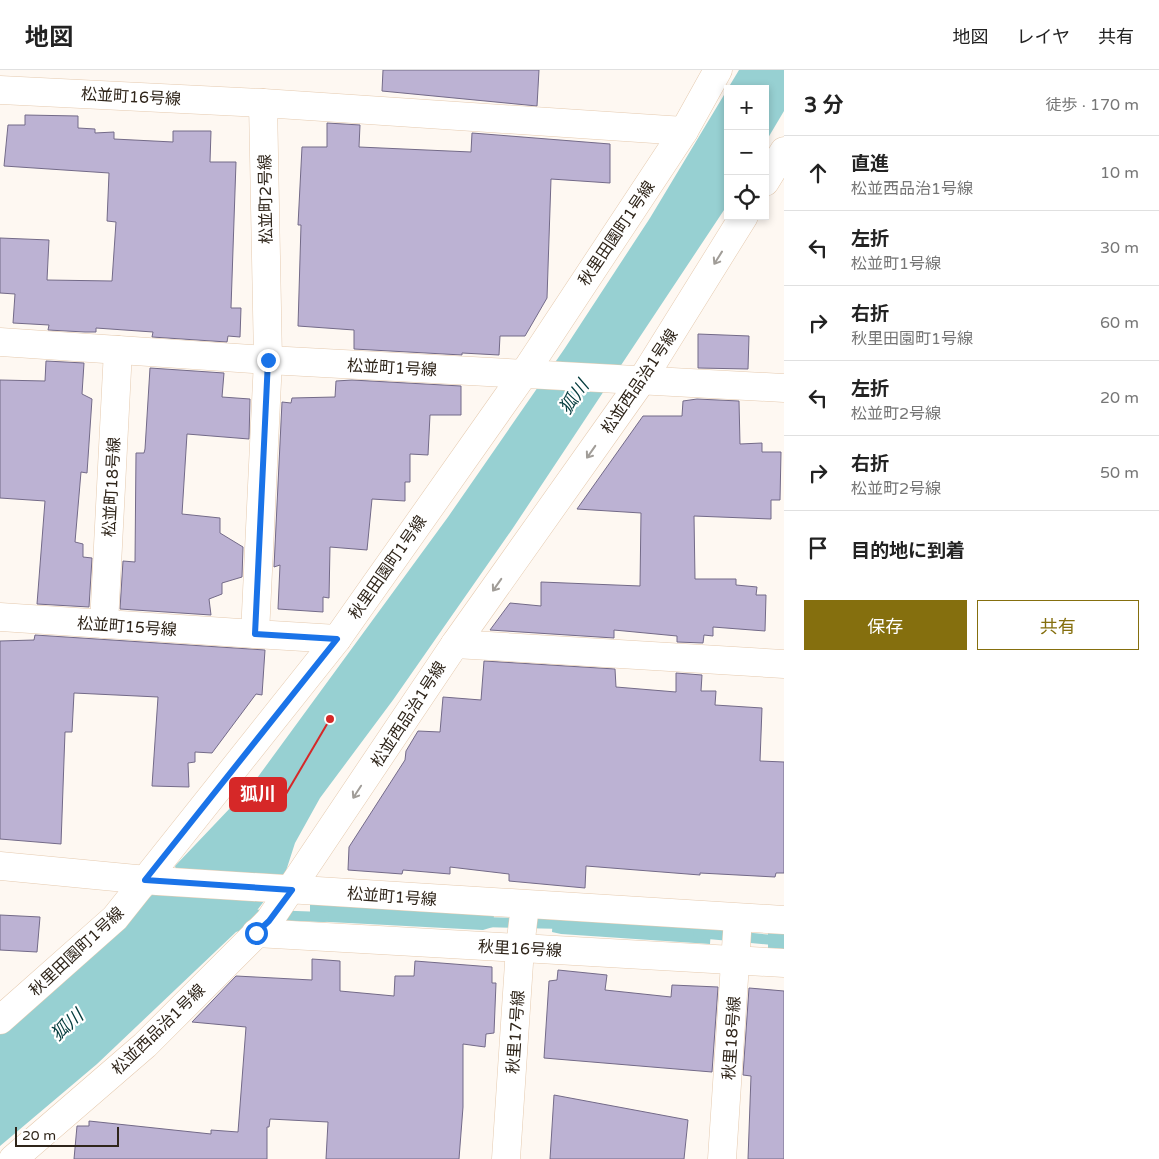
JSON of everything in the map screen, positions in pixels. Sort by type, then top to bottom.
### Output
[{"type":"street","name":"秋里田園町1号線","points":[[0,1020],[115,918],[151,880],[337,639],[531,375],[684,131],[718,70]]},
{"type":"street","name":"松並町16号線","points":[[0,90],[263,103]]},
{"type":"street","points":[[263,103],[684,131]]},
{"type":"street","name":"松並町2号線","points":[[255,634],[268,360],[263,103]]},
{"type":"street","points":[[769,175],[784,151]]},
{"type":"street","name":"松並西品治1号線","points":[[13,1159],[145,1045],[277,906],[635,380],[741,220]]},
{"type":"street","name":"松並町1号線","points":[[0,342],[268,360],[784,388]]},
{"type":"street","name":"松並町18号線","points":[[104,624],[118,350]]},
{"type":"street","name":"松並町15号線","points":[[0,617],[255,634]]},
{"type":"street","points":[[255,634],[337,639]]},
{"type":"street","points":[[454,644],[784,664]]},
{"type":"street","name":"松並町1号線","points":[[0,866],[151,880],[277,906],[523,925],[738,918],[784,920]]},
{"type":"street","name":"秋里16号線","points":[[277,906],[523,925],[736,961],[784,963]]},
{"type":"street","name":"秋里18号線","points":[[722,1159],[738,918]]},
{"type":"street","name":"秋里17号線","points":[[506,1159],[523,925]]},
{"type":"water","points":[[739,70],[784,70],[784,111],[769,136],[769,85],[730,85]]},
{"type":"water","points":[[724,95],[724,210],[513,528],[393,700],[320,798],[295,843],[285,874],[242,930],[236,932],[97,1064],[0,1146],[0,1033],[153,894],[176,869],[175,866],[252,785],[448,517],[565,348],[650,218]]},
{"type":"water","points":[[310,902],[494,915],[493,927],[483,930],[310,921]]},
{"type":"water","points":[[553,917],[701,927],[711,930],[710,944],[561,934],[552,932]]},
{"type":"water","points":[[784,931],[784,949],[768,948],[768,932]]},
{"type":"building","points":[[383,70],[539,70],[537,106],[382,91]]},
{"type":"building","points":[[25,115],[78,116],[78,128],[95,129],[95,133],[114,132],[114,139],[173,142],[173,131],[211,131],[210,162],[236,162],[231,308],[241,308],[240,337],[228,336],[227,342],[152,337],[153,332],[96,328],[96,332],[48,330],[49,325],[13,323],[15,294],[0,293],[0,238],[49,240],[47,280],[112,281],[116,222],[107,221],[109,173],[4,166],[8,125],[25,125]]},
{"type":"building","points":[[327,123],[360,125],[359,147],[471,152],[472,133],[610,144],[610,183],[551,179],[547,298],[525,336],[500,336],[499,355],[462,353],[462,355],[354,349],[354,330],[298,326],[301,225],[298,225],[302,147],[327,147]]},
{"type":"building","points":[[698,334],[749,336],[748,369],[698,368]]},
{"type":"building","points":[[46,361],[84,363],[82,394],[92,399],[87,473],[81,472],[75,542],[83,544],[83,557],[92,558],[89,607],[37,604],[45,501],[0,498],[0,380],[45,381]]},
{"type":"building","points":[[150,368],[224,373],[222,397],[250,399],[249,439],[187,434],[182,514],[220,518],[220,533],[243,547],[242,577],[222,583],[222,594],[209,599],[211,615],[120,609],[123,561],[135,562],[136,453],[144,453],[145,449]]},
{"type":"building","points":[[352,380],[461,386],[461,415],[430,415],[428,455],[410,454],[410,482],[405,482],[405,501],[372,499],[367,550],[330,547],[329,598],[323,597],[323,612],[278,609],[280,565],[274,567],[282,402],[291,403],[292,398],[335,397],[336,381]]},
{"type":"building","points":[[697,399],[739,401],[740,444],[762,443],[762,452],[781,452],[780,500],[771,500],[771,519],[694,516],[695,579],[736,579],[736,585],[757,587],[756,595],[766,595],[765,631],[713,627],[713,636],[704,635],[703,643],[677,642],[677,636],[614,630],[614,638],[490,630],[510,603],[541,606],[541,582],[640,586],[641,513],[577,509],[643,416],[682,416],[683,401]]},
{"type":"building","points":[[35,635],[265,650],[262,695],[256,694],[212,753],[195,752],[195,762],[188,763],[189,787],[152,786],[158,697],[74,693],[72,732],[65,732],[61,844],[0,839],[0,641],[34,640]]},
{"type":"building","points":[[484,661],[615,669],[616,687],[676,692],[676,673],[702,675],[701,691],[716,691],[715,705],[762,708],[760,761],[784,762],[784,873],[776,873],[775,877],[700,873],[700,875],[586,866],[585,888],[509,881],[509,874],[450,867],[450,874],[403,870],[402,874],[348,870],[349,847],[405,760],[406,751],[418,731],[440,732],[443,697],[481,700]]},
{"type":"building","points":[[0,915],[40,917],[37,952],[0,950]]},
{"type":"building","points":[[312,959],[340,961],[340,991],[394,996],[395,976],[414,976],[415,961],[492,967],[492,983],[496,983],[494,1033],[486,1034],[485,1047],[463,1044],[463,1107],[459,1159],[326,1159],[328,1122],[270,1119],[269,1127],[267,1127],[267,1159],[74,1159],[77,1126],[89,1126],[89,1121],[211,1134],[211,1130],[238,1132],[246,1027],[192,1022],[236,976],[312,980]]},
{"type":"building","points":[[558,970],[607,975],[605,990],[671,997],[672,985],[718,987],[712,1072],[544,1058],[549,981],[557,980]]},
{"type":"building","points":[[749,988],[784,991],[784,1159],[748,1159],[751,1076],[743,1075]]},
{"type":"building","points":[[554,1095],[688,1120],[684,1159],[550,1159]]},
{"type":"waterway","points":[[241,914],[324,917]]},
{"type":"waterway","points":[[481,922],[564,924]]},
{"type":"waterway","points":[[698,933],[784,941]]},
{"type":"place","name":"狐川","points":[[330,719]]},
{"type":"route","points":[[256,933],[269,921],[292,890],[145,880],[337,639],[255,634],[268,360]]}]
